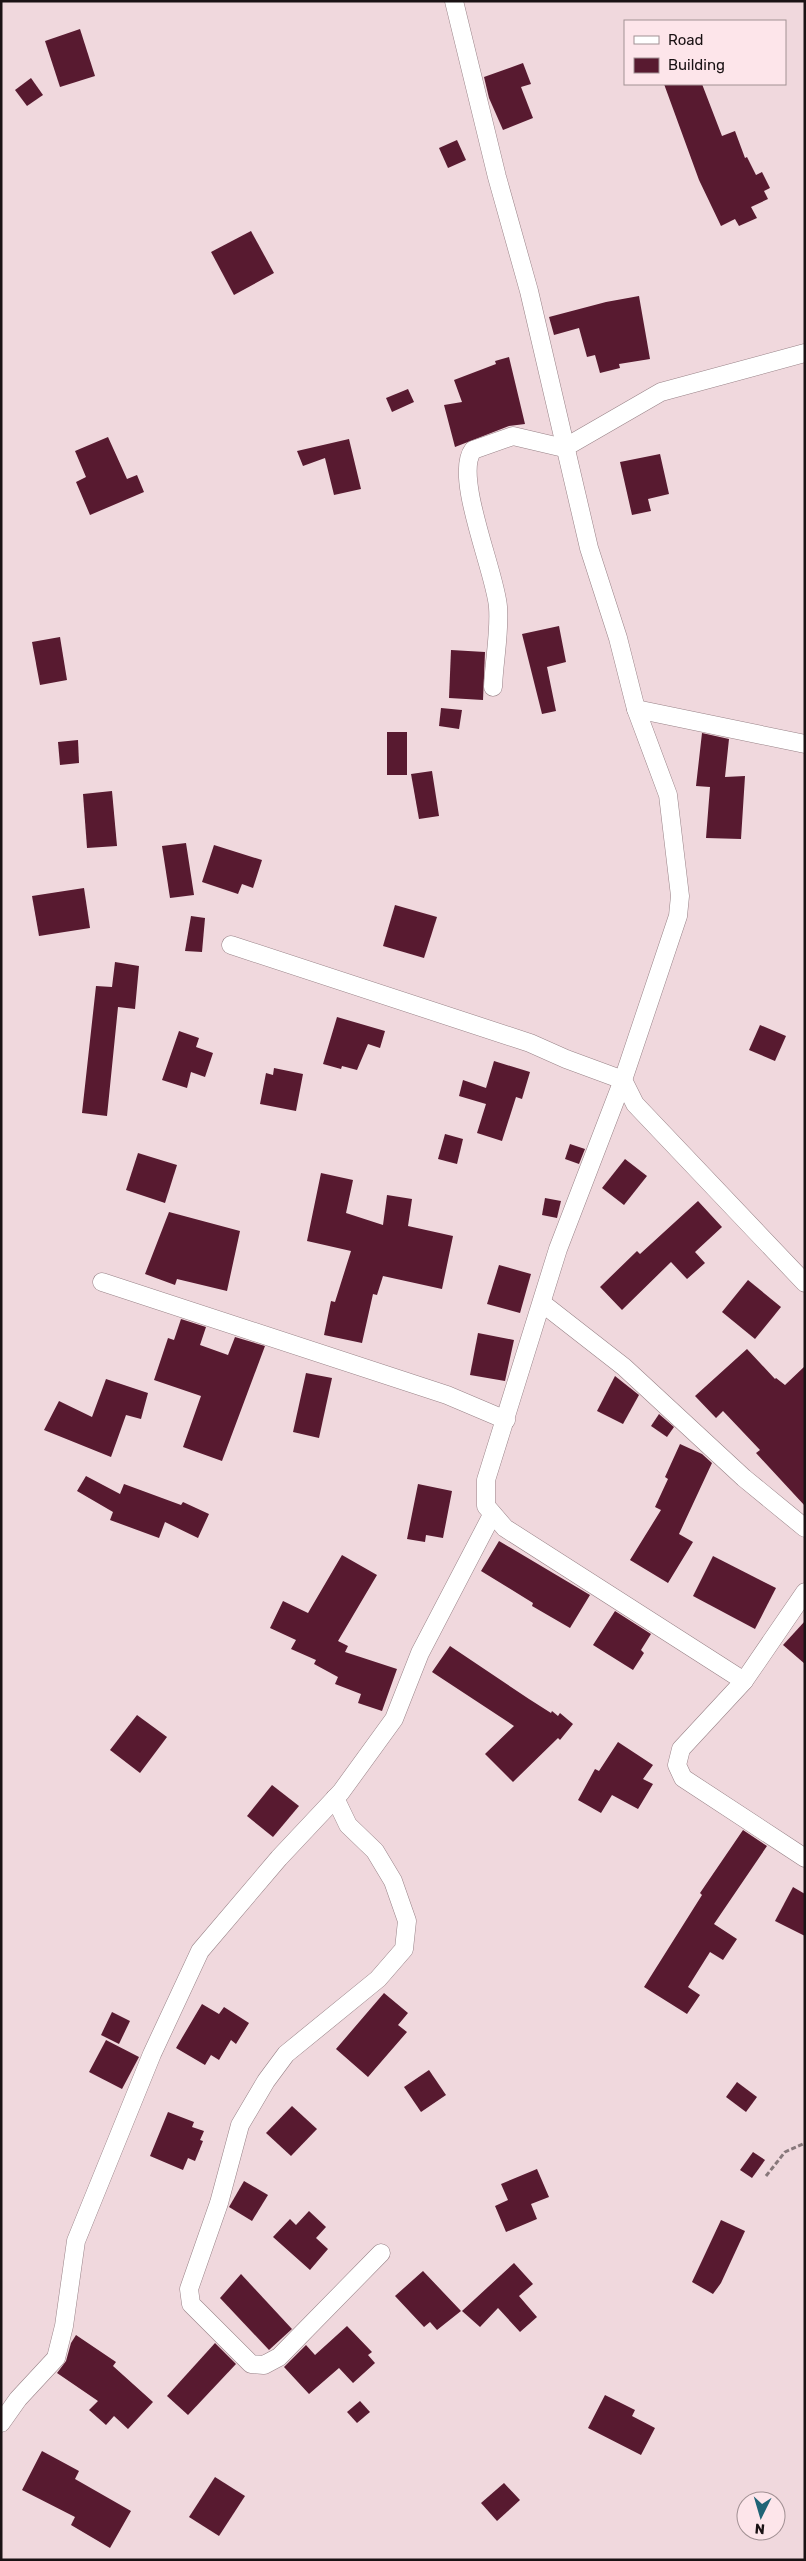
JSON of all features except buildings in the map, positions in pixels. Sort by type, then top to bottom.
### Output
[{"type":"street","points":[[454,1],[497,176],[529,291],[564,448],[589,548],[618,638],[636,709],[668,795],[680,896],[678,916],[623,1080],[558,1249],[486,1480],[485,1500],[492,1515],[505,1528],[744,1682]]},
{"type":"street","points":[[493,687],[498,606],[469,487],[470,454],[482,446],[513,436],[564,448],[661,392],[805,353]]},
{"type":"street","points":[[636,709],[805,744]]},
{"type":"street","points":[[231,945],[530,1043],[566,1059],[623,1080],[635,1104],[805,1283]]},
{"type":"street","points":[[102,1282],[447,1395],[506,1420]]},
{"type":"street","points":[[542,1303],[624,1367],[744,1478],[805,1528]]},
{"type":"street","points":[[1,2423],[18,2399],[56,2358],[64,2326],[76,2241],[152,2054],[200,1951],[280,1858],[335,1798],[394,1719],[420,1652],[492,1515]]},
{"type":"street","points":[[805,1592],[744,1682],[681,1749],[678,1765],[679,1772],[683,1778],[805,1858]]},
{"type":"street","points":[[335,1798],[348,1825],[375,1852],[393,1881],[407,1921],[404,1949],[378,1979],[286,2054],[266,2081],[240,2125],[219,2203],[189,2289],[191,2304],[251,2364],[264,2365],[279,2357],[381,2253]]},
{"type":"path","points":[[766,2176],[785,2152],[805,2143]]}]
